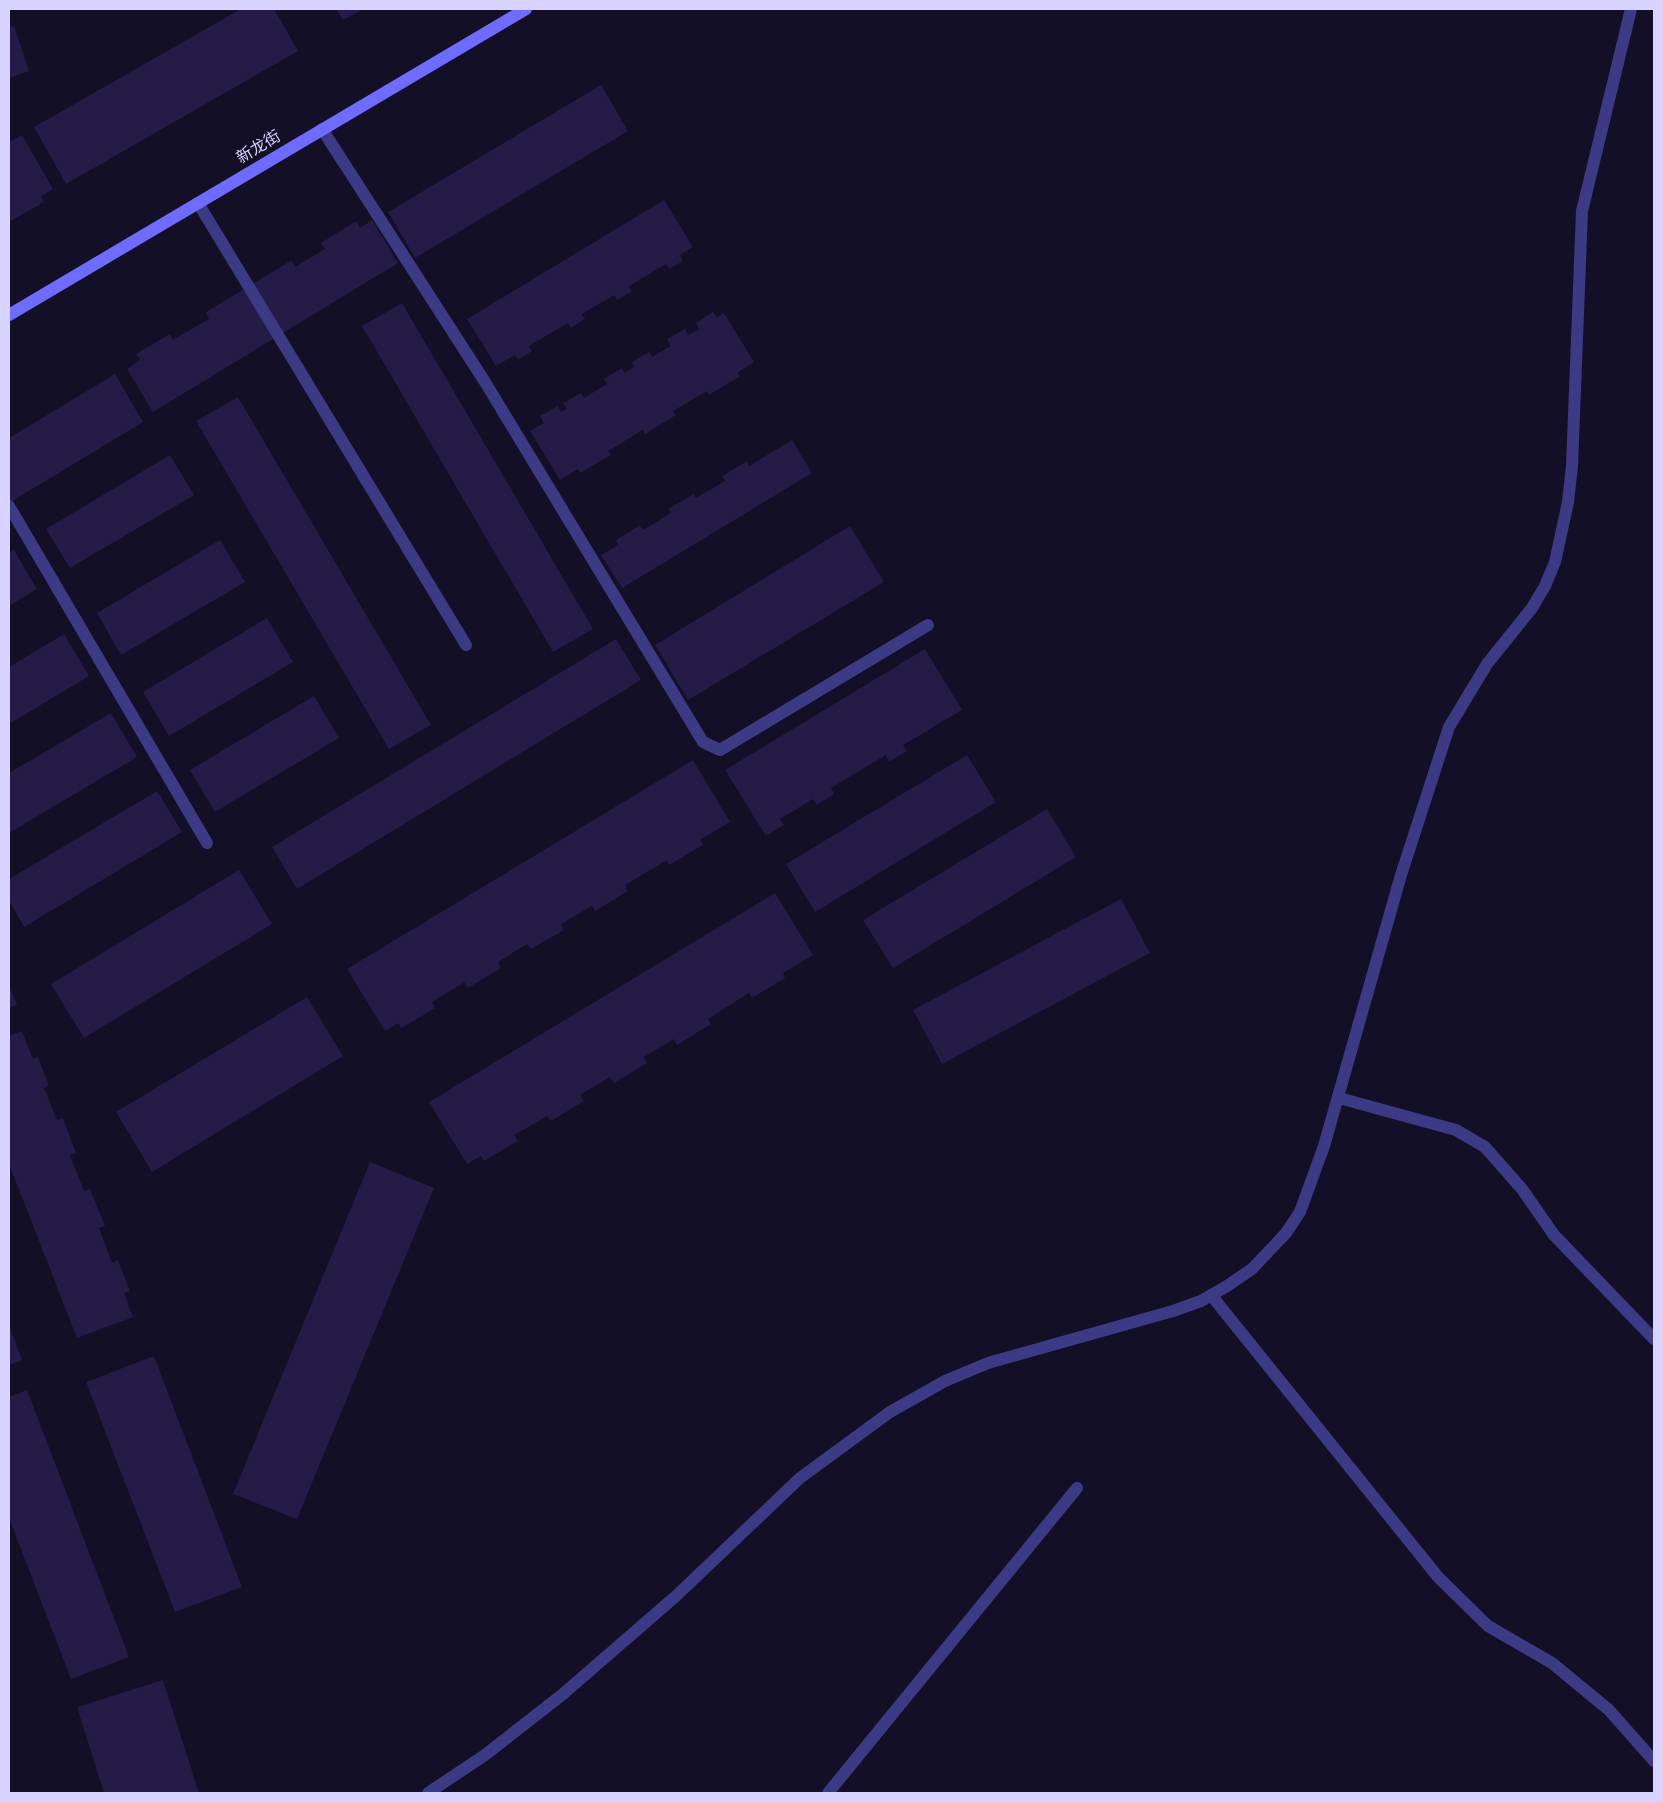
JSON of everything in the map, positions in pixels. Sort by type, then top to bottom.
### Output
[{"type":"street","name":"新龙街","points":[[9,315],[526,9]]},
{"type":"street","points":[[428,1793],[485,1754],[563,1694],[676,1596],[800,1478],[890,1412],[945,1382],[988,1363],[1172,1311],[1211,1295],[1252,1269],[1291,1226],[1300,1212],[1324,1146],[1401,875],[1449,726],[1487,664],[1532,608],[1545,586],[1555,562],[1568,502],[1572,466],[1582,211],[1631,9]]},
{"type":"street","points":[[322,130],[485,382],[702,742],[720,750],[928,625]]},
{"type":"street","points":[[198,203],[466,645]]},
{"type":"street","points":[[9,506],[207,843]]},
{"type":"street","points":[[1339,1098],[1456,1130],[1485,1147],[1522,1189],[1554,1236],[1654,1339]]},
{"type":"street","points":[[1211,1295],[1438,1577],[1488,1626],[1552,1663],[1609,1710],[1654,1761]]},
{"type":"street","points":[[828,1793],[1077,1488]]},
{"type":"building","points":[[241,9],[274,9],[298,51],[66,184],[34,127]]},
{"type":"building","points":[[336,9],[363,9],[343,20]]},
{"type":"building","points":[[14,26],[29,71],[9,78],[9,27]]},
{"type":"building","points":[[601,85],[628,131],[415,258],[388,212]]},
{"type":"building","points":[[22,135],[53,189],[41,196],[44,202],[9,222],[9,142]]},
{"type":"building","points":[[664,200],[693,247],[680,255],[683,261],[669,269],[666,264],[629,286],[632,291],[618,300],[614,295],[582,314],[585,319],[571,328],[568,323],[529,346],[532,351],[518,360],[515,355],[496,366],[467,319]]},
{"type":"building","points":[[372,220],[398,263],[153,412],[127,369],[140,360],[136,354],[170,334],[173,340],[209,319],[206,312],[292,260],[295,267],[325,249],[321,243],[356,221],[360,228]]},
{"type":"building","points":[[402,303],[593,629],[553,652],[362,326]]},
{"type":"building","points":[[713,312],[717,318],[724,313],[754,362],[737,373],[740,376],[709,395],[707,391],[673,411],[676,415],[645,434],[643,430],[608,451],[611,455],[580,473],[578,469],[560,480],[530,431],[544,423],[540,416],[558,406],[561,412],[567,409],[563,403],[581,393],[584,398],[607,384],[604,379],[622,368],[625,373],[634,367],[632,362],[649,352],[652,357],[671,346],[667,339],[685,329],[688,335],[699,329],[696,323]]},
{"type":"building","points":[[115,374],[143,422],[9,503],[9,438]]},
{"type":"building","points":[[238,397],[431,725],[389,749],[196,421]]},
{"type":"building","points":[[792,440],[812,473],[622,588],[601,555],[618,545],[616,540],[640,525],[643,530],[671,513],[668,509],[694,494],[696,498],[725,481],[722,476],[747,461],[749,466]]},
{"type":"building","points":[[170,455],[194,495],[70,568],[46,529]]},
{"type":"building","points":[[850,526],[884,582],[688,700],[655,645]]},
{"type":"building","points":[[220,540],[245,582],[121,655],[97,613]]},
{"type":"building","points":[[14,550],[37,589],[9,606],[9,553]]},
{"type":"building","points":[[267,618],[293,662],[169,736],[143,692]]},
{"type":"building","points":[[64,634],[89,676],[9,724],[9,667]]},
{"type":"building","points":[[616,639],[641,680],[297,889],[272,847]]},
{"type":"building","points":[[925,649],[962,710],[903,745],[907,751],[889,762],[886,755],[831,788],[834,794],[817,805],[813,799],[780,819],[784,825],[766,836],[725,770]]},
{"type":"building","points":[[314,696],[339,738],[215,812],[190,770]]},
{"type":"building","points":[[111,713],[137,757],[9,833],[9,773]]},
{"type":"building","points":[[967,755],[996,802],[815,912],[786,864]]},
{"type":"building","points":[[693,760],[730,822],[700,840],[703,845],[669,865],[667,860],[625,885],[628,891],[595,911],[592,906],[561,924],[564,930],[531,949],[527,944],[498,962],[501,968],[468,988],[465,982],[432,1002],[435,1008],[402,1028],[398,1023],[385,1031],[347,969]]},
{"type":"building","points":[[157,791],[182,832],[24,927],[9,901],[9,879]]},
{"type":"building","points":[[1047,809],[1076,857],[893,968],[863,920]]},
{"type":"building","points":[[239,870],[272,924],[84,1038],[51,984]]},
{"type":"building","points":[[775,893],[813,955],[783,973],[785,978],[752,998],[749,993],[708,1019],[711,1024],[677,1045],[674,1039],[644,1057],[647,1063],[614,1083],[610,1077],[580,1095],[584,1101],[551,1121],[547,1116],[514,1135],[518,1141],[484,1161],[481,1156],[467,1164],[429,1102]]},
{"type":"building","points":[[1121,899],[1150,953],[942,1064],[913,1010]]},
{"type":"building","points":[[9,985],[17,1005],[9,1008]]},
{"type":"building","points":[[307,997],[343,1056],[152,1172],[116,1112]]},
{"type":"building","points":[[22,1031],[33,1059],[38,1057],[49,1086],[44,1088],[57,1120],[63,1118],[76,1153],[70,1155],[84,1191],[90,1189],[105,1226],[99,1228],[112,1263],[118,1260],[130,1291],[124,1293],[133,1317],[77,1338],[9,1164],[9,1036]]},
{"type":"building","points":[[370,1162],[434,1188],[297,1519],[233,1494]]},
{"type":"building","points":[[9,1325],[22,1360],[9,1365]]},
{"type":"building","points":[[154,1356],[242,1587],[175,1612],[86,1382]]},
{"type":"building","points":[[27,1390],[129,1657],[71,1679],[9,1518],[9,1397]]},
{"type":"building","points":[[163,1680],[199,1793],[104,1793],[77,1707]]}]
